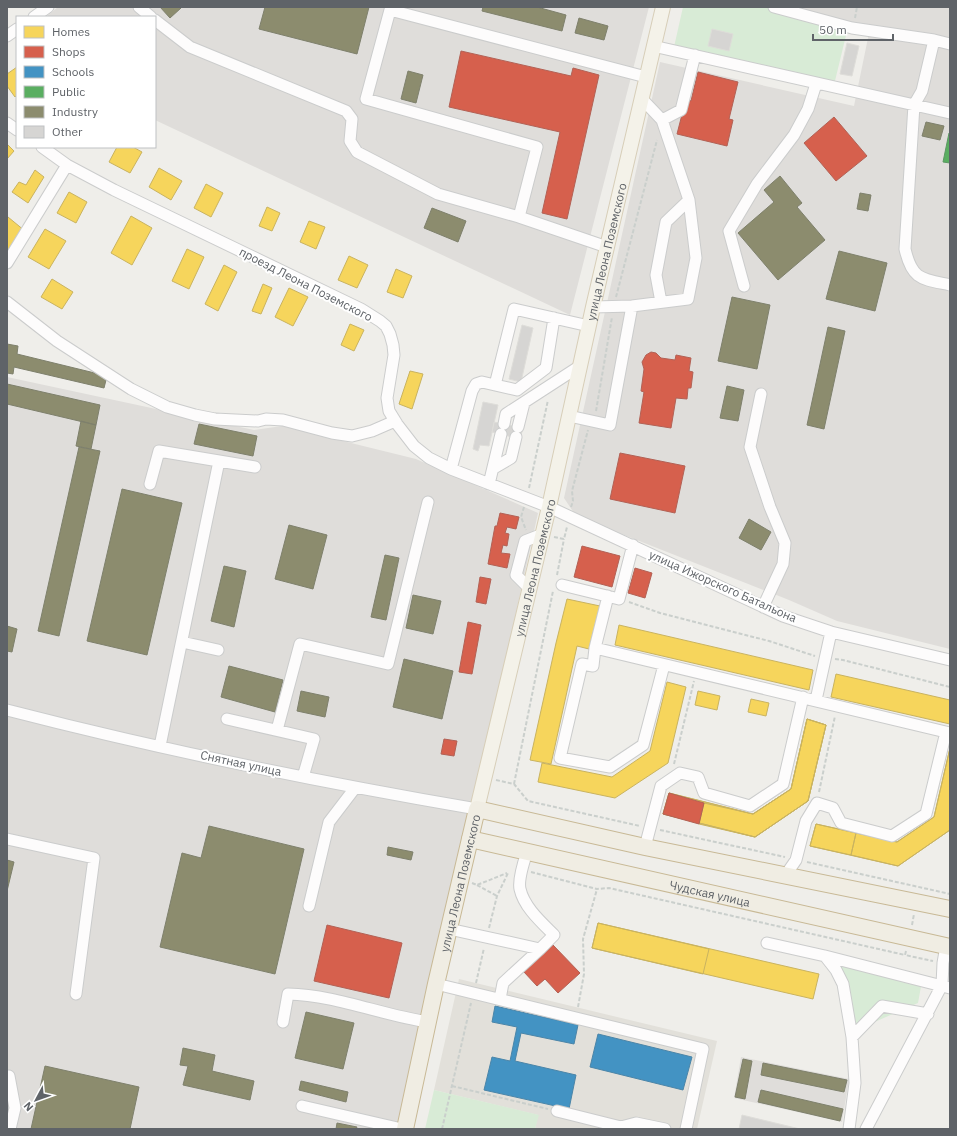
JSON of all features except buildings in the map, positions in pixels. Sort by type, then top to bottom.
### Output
[{"type":"highway","name":"улица Леона Поземского","points":[[404,1129],[477,809]]},
{"type":"highway","points":[[477,809],[644,847],[950,909]]},
{"type":"highway","name":"Чудская улица","points":[[470,839],[948,946]]},
{"type":"main road","name":"улица Леона Поземского","points":[[477,809],[543,534],[593,307],[663,7]]},
{"type":"street","points":[[35,16],[48,7]]},
{"type":"street","points":[[139,7],[151,16]]},
{"type":"street","points":[[774,7],[852,28],[934,40],[950,44]]},
{"type":"street","points":[[519,217],[537,147],[366,99],[390,10],[646,77]]},
{"type":"street","points":[[156,21],[190,47],[346,111],[352,118],[350,141],[357,152],[438,194],[519,217],[607,247]]},
{"type":"street","points":[[7,36],[16,30]]},
{"type":"street","points":[[934,40],[922,91],[914,105],[904,248],[907,259],[916,276],[950,285]]},
{"type":"street","points":[[653,46],[950,113]]},
{"type":"street","points":[[662,120],[681,110],[696,55]]},
{"type":"street","points":[[744,286],[729,231],[757,184],[794,135],[808,109],[816,84]]},
{"type":"street","points":[[593,307],[632,306],[688,299],[696,258],[689,200],[662,120],[641,98]]},
{"type":"street","points":[[7,123],[16,129]]},
{"type":"street","name":"проезд Леона Поземского","points":[[43,148],[67,165],[114,190],[361,309],[380,321],[388,330],[393,345],[394,355],[387,398],[389,411],[414,446],[429,458],[451,469],[549,507]]},
{"type":"street","points":[[7,263],[67,165]]},
{"type":"street","points":[[661,302],[656,275],[666,222],[689,200]]},
{"type":"street","points":[[7,302],[57,341],[131,389],[168,407],[215,419],[258,421],[266,419],[283,420],[332,433],[352,436],[372,431],[395,421]]},
{"type":"street","points":[[569,416],[610,425],[632,306]]},
{"type":"street","points":[[495,385],[514,309],[589,326]]},
{"type":"street","points":[[451,469],[472,391],[476,384],[482,382],[517,390],[546,368],[554,318]]},
{"type":"street","points":[[489,484],[506,414],[580,366]]},
{"type":"street","points":[[761,394],[750,447],[770,507],[785,543],[783,564],[763,606]]},
{"type":"street","points":[[494,468],[510,458],[524,403]]},
{"type":"street","points":[[150,484],[159,452],[255,466]]},
{"type":"street","points":[[160,746],[219,461]]},
{"type":"street","points":[[277,730],[300,644],[388,664],[428,502]]},
{"type":"street","name":"улица Ижорского Батальона","points":[[549,507],[783,616],[831,632],[949,658]]},
{"type":"street","points":[[633,545],[595,648],[593,666],[582,664],[560,758],[610,767],[643,745],[664,665]]},
{"type":"street","points":[[557,584],[614,598]]},
{"type":"street","points":[[816,700],[831,632]]},
{"type":"street","points":[[182,642],[218,650]]},
{"type":"street","points":[[595,648],[837,705],[948,733],[926,814],[892,836],[841,823],[833,808],[817,804],[806,821],[796,860],[785,876]]},
{"type":"street","points":[[644,847],[661,786],[670,778],[680,773],[698,778],[704,793],[750,806],[783,784],[803,697]]},
{"type":"street","name":"Снятная улица","points":[[7,710],[82,729],[355,788],[477,809]]},
{"type":"street","points":[[227,719],[314,739],[303,777]]},
{"type":"street","points":[[309,906],[329,822],[355,788]]},
{"type":"street","points":[[7,839],[94,858],[76,994]]},
{"type":"street","points":[[500,999],[503,983],[554,934],[537,918],[525,902],[520,888],[522,869],[527,852]]},
{"type":"street","points":[[449,929],[540,949]]},
{"type":"street","points":[[767,943],[826,956],[946,987]]},
{"type":"street","points":[[866,1129],[928,1014],[946,987],[943,963],[948,946]]},
{"type":"street","points":[[826,956],[836,970],[843,984],[852,1037],[855,1083],[849,1129]]},
{"type":"street","points":[[436,984],[703,1050],[686,1129]]},
{"type":"street","points":[[283,1022],[288,994],[309,995],[428,1022]]},
{"type":"street","points":[[852,1037],[882,1006],[928,1014]]},
{"type":"street","points":[[9,1076],[14,1108],[10,1129]]},
{"type":"street","points":[[302,1106],[379,1127],[404,1129]]},
{"type":"street","points":[[557,1111],[621,1127],[636,1123],[665,1129]]},
{"type":"path","points":[[551,385],[522,517],[527,530],[564,539]]},
{"type":"path","points":[[514,784],[557,584],[572,501]]},
{"type":"path","points":[[614,598],[660,613],[769,641],[809,655],[843,660],[950,687]]},
{"type":"path","points":[[670,778],[696,672]]},
{"type":"path","points":[[817,804],[837,705]]},
{"type":"path","points":[[484,777],[514,784],[528,801],[950,894]]},
{"type":"path","points":[[522,869],[572,881],[597,889],[609,888],[905,955]]},
{"type":"path","points":[[442,1129],[497,896],[508,873]]},
{"type":"path","points":[[477,885],[497,896]]},
{"type":"path","points":[[576,1018],[584,974],[583,939],[597,889]]},
{"type":"path","points":[[452,1086],[557,1111]]},
{"type":"shaded area","points":[[58,7],[649,7],[570,315],[156,120],[156,16],[47,16]]},
{"type":"shaded area","points":[[762,7],[950,7],[950,649],[837,621],[789,600],[576,516],[564,498],[660,62],[854,106],[869,33]]},
{"type":"shaded area","points":[[7,377],[254,430],[282,426],[416,459],[538,513],[402,1129],[7,1129]]},
{"type":"shaded area","points":[[459,979],[717,1041],[697,1129],[535,1129],[538,1115],[434,1090]]},
{"type":"shaded area","points":[[741,1057],[849,1079],[842,1122],[734,1098]]},
{"type":"green space","points":[[683,7],[782,7],[849,23],[834,85],[674,47]]},
{"type":"green space","points":[[837,962],[922,981],[918,1003],[854,1031]]},
{"type":"green space","points":[[434,1090],[539,1115],[535,1129],[425,1129]]}]
